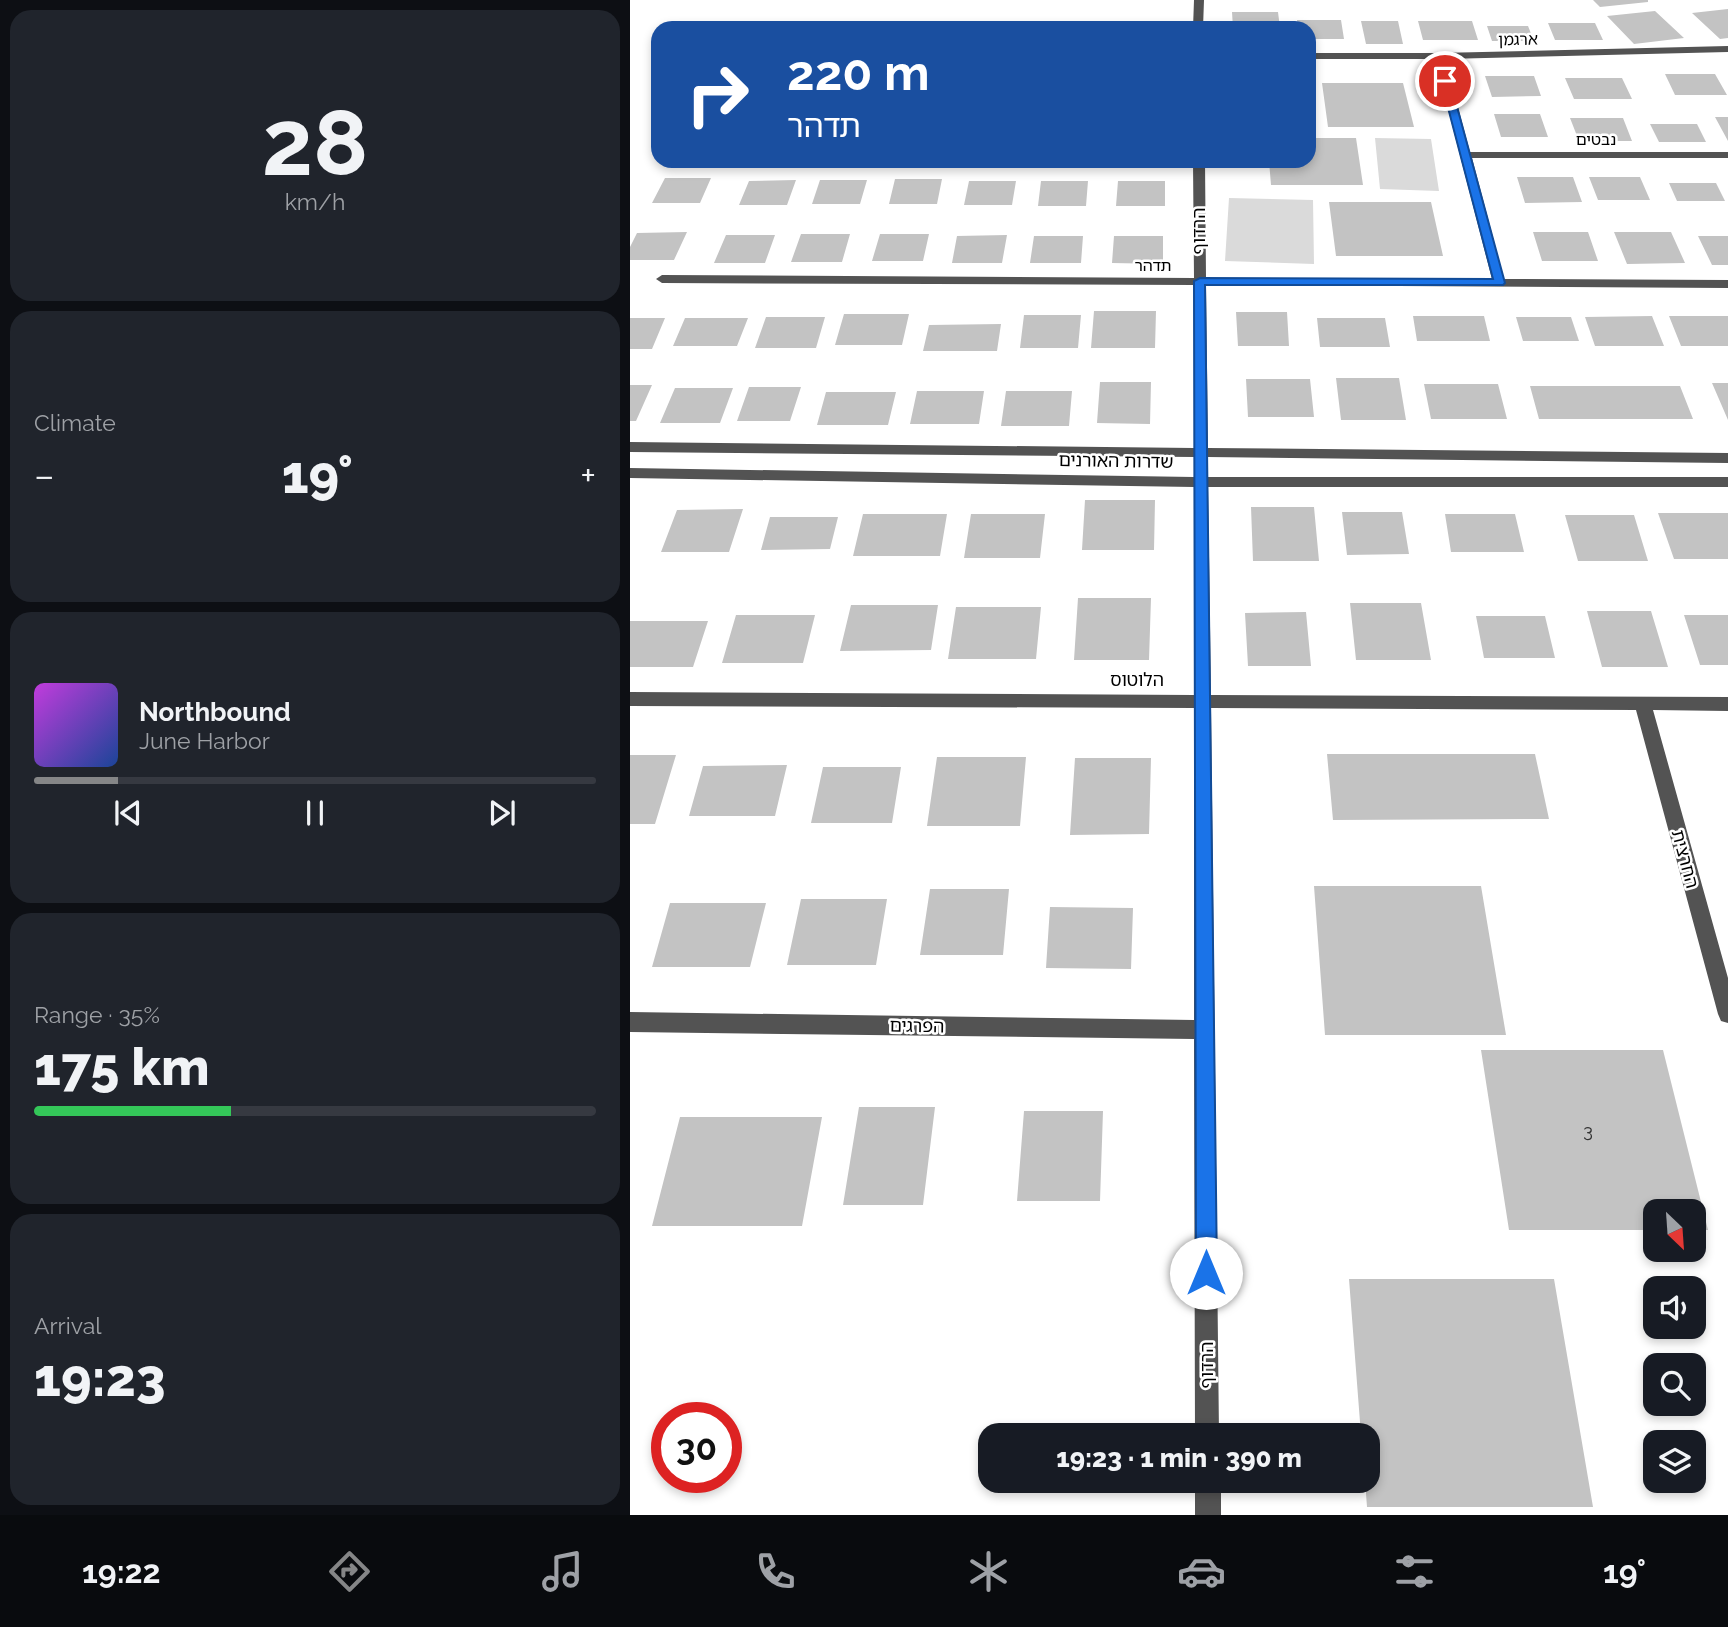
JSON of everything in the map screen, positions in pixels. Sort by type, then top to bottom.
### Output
[{"type":"street","points":[[1198,21],[1199,0]]},
{"type":"street","name":"ארגמן","points":[[1316,56],[1728,50]]},
{"type":"street","points":[[1439,56],[1499,283]]},
{"type":"street","name":"נבטים","points":[[1464,155],[1728,155]]},
{"type":"street","name":"הרדוף","points":[[1199,168],[1207,1423]]},
{"type":"street","name":"תדהר","points":[[662,279],[1728,284]]},
{"type":"street","name":"שדרות האורנים","points":[[630,447],[1728,458]]},
{"type":"street","name":"שדרות האורנים","points":[[630,473],[1201,482],[1728,482]]},
{"type":"street","name":"הלוטוס","points":[[630,699],[1728,704]]},
{"type":"street","name":"החרצית","points":[[1643,704],[1728,1014]]},
{"type":"street","name":"הפרגים","points":[[630,1022],[1205,1030]]},
{"type":"street","points":[[1208,1493],[1208,1515]]},
{"type":"shaded area","points":[[1375,138],[1431,139],[1439,191],[1380,189]]},
{"type":"shaded area","points":[[1229,198],[1313,200],[1314,264],[1225,261]]},
{"type":"building","points":[[1593,0],[1648,0],[1648,2],[1600,7]]},
{"type":"building","points":[[1728,9],[1728,38],[1720,39],[1692,13]]},
{"type":"building","points":[[1655,11],[1684,38],[1634,44],[1607,16]]},
{"type":"building","points":[[1232,12],[1278,12],[1279,21],[1233,21]]},
{"type":"building","points":[[1341,20],[1344,39],[1316,39],[1316,21],[1297,21]]},
{"type":"building","points":[[1361,21],[1398,21],[1403,44],[1366,44]]},
{"type":"building","points":[[1418,21],[1472,21],[1478,40],[1423,40]]},
{"type":"building","points":[[1548,23],[1595,23],[1603,40],[1555,40]]},
{"type":"building","points":[[1487,26],[1528,26],[1534,41],[1492,41]]},
{"type":"building","points":[[1665,74],[1715,74],[1727,95],[1675,95]]},
{"type":"building","points":[[1485,76],[1534,76],[1541,96],[1492,97]]},
{"type":"building","points":[[1565,78],[1622,78],[1632,99],[1574,99]]},
{"type":"building","points":[[1322,83],[1403,83],[1414,127],[1328,127]]},
{"type":"building","points":[[1494,114],[1540,114],[1548,137],[1501,137]]},
{"type":"building","points":[[1715,117],[1728,117],[1728,141]]},
{"type":"building","points":[[1570,118],[1623,118],[1632,141],[1579,141]]},
{"type":"building","points":[[1650,124],[1697,124],[1706,142],[1659,142]]},
{"type":"building","points":[[1316,138],[1356,138],[1363,185],[1271,185],[1270,168],[1316,168]]},
{"type":"building","points":[[1517,177],[1573,177],[1582,202],[1525,203]]},
{"type":"building","points":[[1589,177],[1640,177],[1650,200],[1598,200]]},
{"type":"building","points":[[665,178],[711,178],[700,203],[652,203]]},
{"type":"building","points":[[895,179],[942,179],[937,204],[889,204]]},
{"type":"building","points":[[796,180],[787,205],[739,205],[749,181]]},
{"type":"building","points":[[820,180],[867,180],[860,204],[812,204]]},
{"type":"building","points":[[969,181],[1016,181],[1012,205],[964,205]]},
{"type":"building","points":[[1041,181],[1088,181],[1086,206],[1038,206]]},
{"type":"building","points":[[1118,181],[1165,181],[1165,206],[1116,206]]},
{"type":"building","points":[[1669,183],[1716,183],[1725,201],[1677,201]]},
{"type":"building","points":[[1329,202],[1431,202],[1443,256],[1336,256]]},
{"type":"building","points":[[687,232],[674,260],[630,260],[630,247],[637,233]]},
{"type":"building","points":[[1533,232],[1588,232],[1598,261],[1542,261]]},
{"type":"building","points":[[1614,232],[1671,232],[1685,263],[1627,264]]},
{"type":"building","points":[[801,234],[850,234],[842,262],[791,262]]},
{"type":"building","points":[[880,234],[929,234],[923,261],[872,261]]},
{"type":"building","points":[[726,235],[775,235],[765,263],[714,263]]},
{"type":"building","points":[[1007,235],[1002,263],[952,263],[957,236]]},
{"type":"building","points":[[1034,236],[1083,236],[1081,263],[1030,263]]},
{"type":"building","points":[[1114,236],[1163,236],[1163,264],[1112,263]]},
{"type":"building","points":[[1698,236],[1728,236],[1728,265],[1712,265]]},
{"type":"building","points":[[1094,311],[1156,311],[1155,348],[1091,348]]},
{"type":"building","points":[[1236,312],[1287,312],[1289,346],[1238,346]]},
{"type":"building","points":[[844,314],[909,314],[902,345],[835,345]]},
{"type":"building","points":[[1024,315],[1081,315],[1078,348],[1020,348]]},
{"type":"building","points":[[1413,316],[1484,316],[1490,341],[1417,341]]},
{"type":"building","points":[[1652,316],[1664,346],[1595,346],[1585,317]]},
{"type":"building","points":[[1669,316],[1728,316],[1728,346],[1681,346]]},
{"type":"building","points":[[766,317],[825,317],[816,348],[755,348]]},
{"type":"building","points":[[1516,317],[1571,317],[1579,341],[1523,341]]},
{"type":"building","points":[[630,318],[665,318],[652,349],[630,349]]},
{"type":"building","points":[[685,318],[748,318],[737,346],[673,346]]},
{"type":"building","points":[[1317,318],[1385,318],[1390,347],[1320,347]]},
{"type":"building","points":[[1001,324],[997,351],[923,351],[929,325]]},
{"type":"building","points":[[1336,378],[1399,378],[1406,420],[1341,420]]},
{"type":"building","points":[[1246,379],[1310,379],[1314,417],[1248,417]]},
{"type":"building","points":[[1100,382],[1151,382],[1150,424],[1097,423]]},
{"type":"building","points":[[1712,383],[1728,383],[1728,420]]},
{"type":"building","points":[[1424,384],[1498,384],[1507,419],[1431,419]]},
{"type":"building","points":[[630,385],[652,385],[636,421],[630,421]]},
{"type":"building","points":[[1530,386],[1680,386],[1693,419],[1539,419]]},
{"type":"building","points":[[749,387],[801,387],[790,421],[737,421]]},
{"type":"building","points":[[675,388],[733,388],[720,423],[660,423]]},
{"type":"building","points":[[917,391],[984,391],[979,424],[910,424]]},
{"type":"building","points":[[1006,391],[1072,391],[1069,426],[1001,426]]},
{"type":"building","points":[[826,392],[896,392],[888,425],[817,425]]},
{"type":"building","points":[[1085,500],[1155,500],[1154,550],[1082,550]]},
{"type":"building","points":[[1251,507],[1314,507],[1319,561],[1253,561]]},
{"type":"building","points":[[743,509],[729,552],[661,552],[677,510]]},
{"type":"building","points":[[1342,512],[1402,512],[1409,554],[1347,555]]},
{"type":"building","points":[[1658,513],[1728,513],[1728,559],[1674,559]]},
{"type":"building","points":[[863,514],[947,514],[940,556],[853,556]]},
{"type":"building","points":[[971,514],[1045,514],[1040,558],[964,558]]},
{"type":"building","points":[[1445,514],[1515,514],[1524,552],[1451,552]]},
{"type":"building","points":[[1565,515],[1634,515],[1648,561],[1578,561]]},
{"type":"building","points":[[770,517],[838,517],[830,549],[761,550]]},
{"type":"building","points":[[1078,598],[1151,598],[1149,660],[1074,660]]},
{"type":"building","points":[[1350,603],[1421,603],[1431,660],[1356,660]]},
{"type":"building","points":[[851,605],[938,605],[931,650],[840,651]]},
{"type":"building","points":[[956,607],[1041,607],[1036,659],[948,659]]},
{"type":"building","points":[[1587,611],[1651,611],[1668,667],[1602,667]]},
{"type":"building","points":[[1306,612],[1311,666],[1248,666],[1245,613]]},
{"type":"building","points":[[736,615],[815,615],[803,663],[722,663]]},
{"type":"building","points":[[1684,615],[1728,615],[1728,665],[1700,665]]},
{"type":"building","points":[[1476,616],[1545,616],[1555,658],[1484,658]]},
{"type":"building","points":[[630,621],[708,621],[693,667],[630,667]]},
{"type":"building","points":[[1327,754],[1535,754],[1549,819],[1333,820]]},
{"type":"building","points":[[630,755],[676,755],[655,824],[630,824]]},
{"type":"building","points":[[937,757],[1026,757],[1020,826],[927,826]]},
{"type":"building","points":[[1075,758],[1151,758],[1149,834],[1070,835]]},
{"type":"building","points":[[787,765],[775,816],[689,816],[703,766]]},
{"type":"building","points":[[823,767],[901,767],[892,823],[811,823]]},
{"type":"building","points":[[1314,886],[1481,886],[1506,1035],[1325,1035]]},
{"type":"building","points":[[930,889],[1009,889],[1003,955],[920,955]]},
{"type":"building","points":[[801,899],[887,899],[876,965],[787,965]]},
{"type":"building","points":[[670,903],[766,903],[750,967],[652,967]]},
{"type":"building","points":[[1050,907],[1133,908],[1131,969],[1046,968]]},
{"type":"building","points":[[1481,1050],[1663,1050],[1700,1199],[1643,1199],[1643,1230],[1509,1230]]},
{"type":"building","points":[[859,1107],[935,1107],[923,1205],[843,1205]]},
{"type":"building","points":[[1024,1111],[1103,1111],[1100,1201],[1017,1201]]},
{"type":"building","points":[[680,1117],[822,1117],[802,1226],[652,1226]]},
{"type":"building","points":[[1349,1279],[1554,1279],[1593,1507],[1367,1507],[1366,1493],[1380,1493],[1380,1423],[1360,1423]]},
{"type":"route","points":[[1206,1273],[1200,281],[1499,283],[1445,81]]}]
